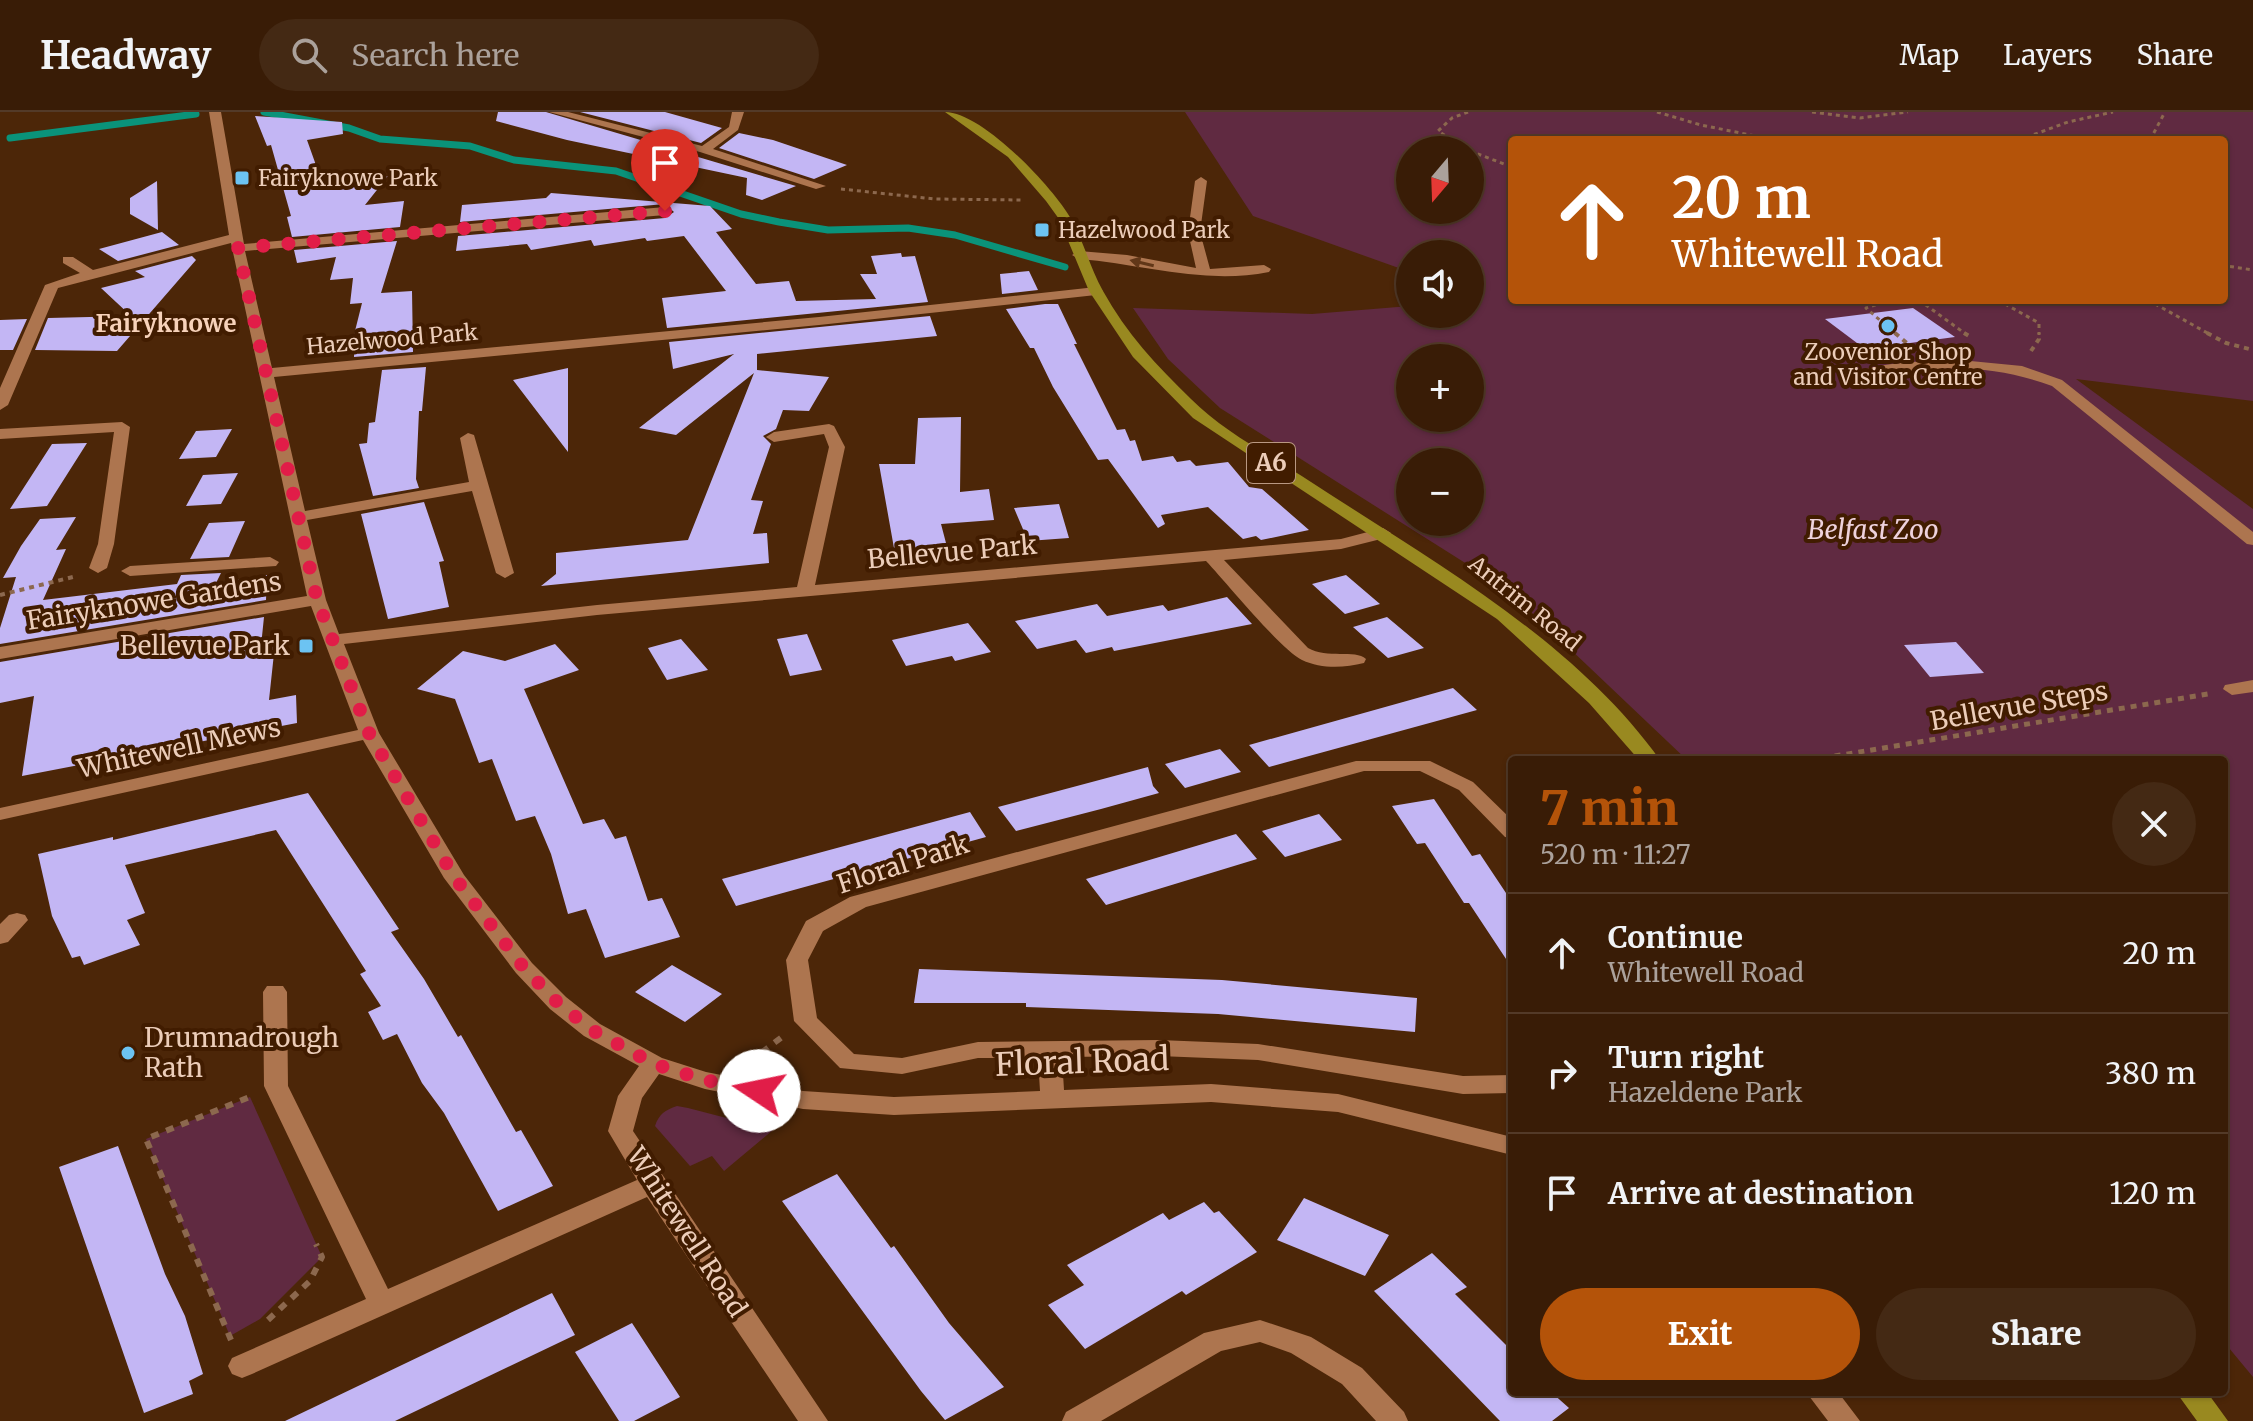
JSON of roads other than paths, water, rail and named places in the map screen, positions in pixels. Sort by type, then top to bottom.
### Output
[{"type":"main road","name":"Antrim Road","points":[[951,112],[1012,155],[1050,198],[1065,219],[1096,291],[1140,357],[1198,415],[1383,533],[1503,615],[1596,699],[1646,756]]},
{"type":"main road","points":[[2193,1396],[2214,1421]]},
{"type":"street","points":[[215,112],[237,243],[317,600],[369,733],[455,878],[524,968],[558,1003],[592,1030],[654,1064]]},
{"type":"street","points":[[555,112],[704,150],[820,186]]},
{"type":"street","points":[[704,150],[734,128],[738,112]]},
{"type":"street","points":[[1201,181],[1194,232],[1204,273]]},
{"type":"street","points":[[0,405],[52,285],[237,243],[665,211]]},
{"type":"street","points":[[1079,255],[1127,259],[1179,271],[1204,273],[1264,269]]},
{"type":"street","points":[[68,260],[90,274]]},
{"type":"street","name":"Hazelwood Park","points":[[266,373],[819,321],[1096,291]]},
{"type":"street","points":[[1850,380],[1866,373],[1939,365],[2021,370],[2057,383],[2253,540]]},
{"type":"street","points":[[0,434],[122,427],[106,544],[98,568]]},
{"type":"street","points":[[774,437],[829,429],[837,447],[805,591]]},
{"type":"street","points":[[468,438],[478,485],[505,573]]},
{"type":"street","points":[[299,517],[478,485]]},
{"type":"street","name":"Bellevue Park","points":[[334,640],[597,610],[1341,544],[1383,533]]},
{"type":"street","points":[[1210,555],[1301,652],[1313,660],[1331,663],[1357,659]]},
{"type":"street","points":[[130,571],[270,562]]},
{"type":"street","name":"Fairyknowe Gardens","points":[[0,653],[317,600]]},
{"type":"street","points":[[2232,689],[2253,686]]},
{"type":"street","name":"Whitewell Mews","points":[[0,814],[369,733]]},
{"type":"street","name":"Floral Park","points":[[1050,1048],[978,1050],[902,1066],[848,1062],[806,1021],[797,960],[814,926],[858,902],[1363,765],[1423,765],[1466,786],[1508,828]]},
{"type":"street","points":[[0,937],[17,920]]},
{"type":"street","points":[[275,992],[276,1086],[382,1304]]},
{"type":"street","points":[[1052,1099],[1050,1048],[1258,1052],[1463,1085],[1508,1084]]},
{"type":"street","name":"Floral Road","points":[[654,1064],[737,1087],[803,1100],[894,1106],[1211,1093],[1338,1103],[1508,1145]]},
{"type":"street","name":"Whitewell Road","points":[[654,1064],[630,1096],[620,1131],[652,1184],[814,1421]]},
{"type":"street","points":[[242,1366],[652,1184]]},
{"type":"street","points":[[1076,1421],[1214,1341],[1260,1331],[1301,1345],[1352,1376],[1394,1421]]},
{"type":"street","points":[[1824,1396],[1846,1421]]},
{"type":"waterway","points":[[264,112],[349,128],[380,139],[470,146],[514,160],[616,171],[741,214],[779,222],[828,230],[908,228],[955,235],[1065,267]]},
{"type":"waterway","points":[[10,138],[196,114]]},
{"type":"place","name":"Fairyknowe Park","points":[[242,178]]},
{"type":"place","name":"Hazelwood Park","points":[[1042,230]]},
{"type":"place","name":"Zoovenior Shop and Visitor Centre","points":[[1888,326]]},
{"type":"place","name":"Bellevue Park","points":[[306,646]]},
{"type":"place","name":"Drumnadrough Rath","points":[[128,1053]]},
{"type":"district","name":"Fairyknowe","points":[[166,324]]},
{"type":"park label","name":"Belfast Zoo","points":[[1873,530]]}]
